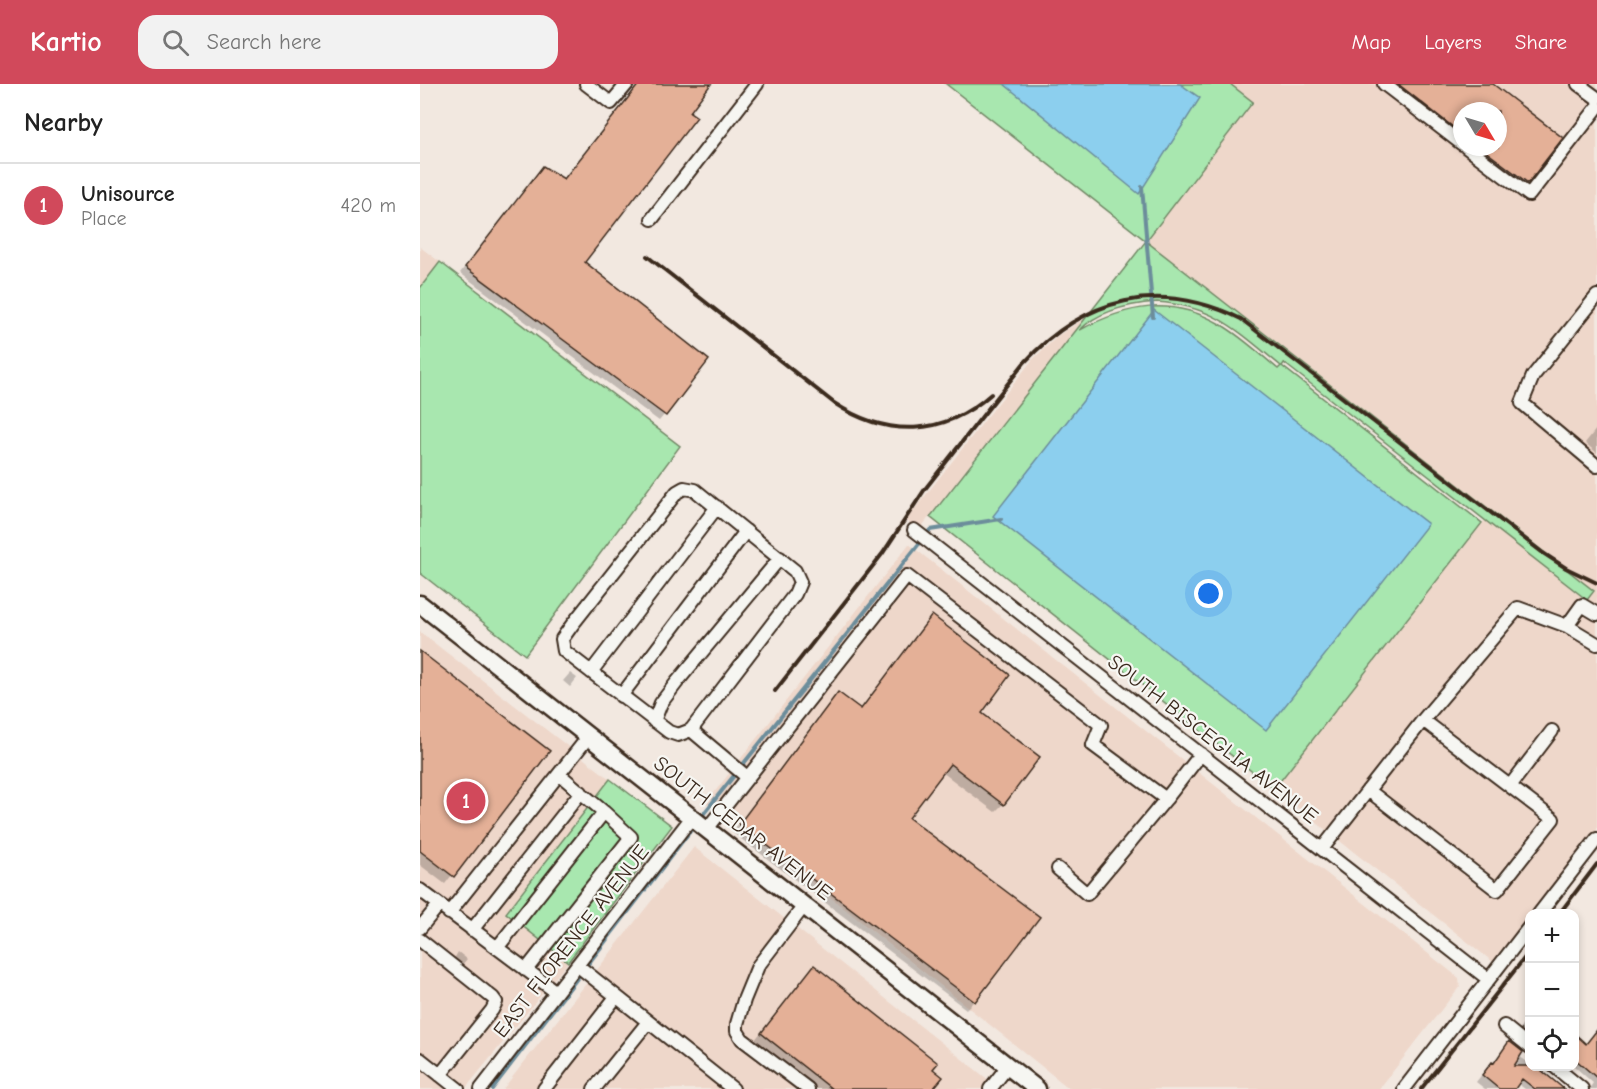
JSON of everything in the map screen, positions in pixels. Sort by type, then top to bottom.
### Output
[{"type":"main road","name":"SOUTH CEDAR AVENUE","points":[[420,604],[1037,1089]]},
{"type":"street","points":[[586,84],[611,103],[627,84]]},
{"type":"street","points":[[652,219],[757,84]]},
{"type":"street","points":[[1384,84],[1453,137]]},
{"type":"street","points":[[1578,84],[1597,98]]},
{"type":"street","points":[[1478,156],[1529,195],[1597,108]]},
{"type":"street","points":[[1597,296],[1533,376],[1522,403],[1597,465]]},
{"type":"street","points":[[684,488],[695,490],[717,507],[795,571],[800,582],[795,594],[691,730],[678,735],[669,732],[654,721],[564,651],[562,639],[677,492],[684,488]]},
{"type":"street","points":[[591,672],[717,507]]},
{"type":"street","name":"SOUTH BISCEGLIA AVENUE","points":[[914,530],[1488,979]]},
{"type":"street","points":[[621,696],[746,531]]},
{"type":"street","points":[[654,721],[661,703],[677,682],[780,558]]},
{"type":"street","points":[[707,829],[907,576],[1101,725],[1093,745],[1166,799]]},
{"type":"street","points":[[1567,626],[1582,604],[1597,614]]},
{"type":"street","points":[[1322,849],[1424,720],[1518,608],[1567,626],[1597,644]]},
{"type":"street","points":[[1368,790],[1497,890],[1553,819],[1424,720]]},
{"type":"street","points":[[691,730],[747,777]]},
{"type":"street","points":[[1510,786],[1552,730]]},
{"type":"street","points":[[450,914],[589,736]]},
{"type":"street","points":[[1058,869],[1088,894],[1201,754]]},
{"type":"street","points":[[526,970],[631,837],[559,774]]},
{"type":"street","points":[[472,930],[581,792]]},
{"type":"street","points":[[497,948],[604,812]]},
{"type":"street","name":"EAST FLORENCE AVENUE","points":[[481,1089],[692,817]]},
{"type":"street","points":[[1543,909],[1597,839]]},
{"type":"street","points":[[420,890],[556,992]]},
{"type":"street","points":[[420,928],[439,905]]},
{"type":"street","points":[[804,906],[758,966],[744,1000],[737,1031],[742,1039],[808,1089]]},
{"type":"street","points":[[1404,1089],[1525,932]]},
{"type":"street","points":[[420,940],[496,1002],[440,1075]]},
{"type":"street","points":[[577,966],[733,1089]]},
{"type":"street","points":[[544,1089],[616,997]]},
{"type":"street","points":[[594,1089],[648,1022]]},
{"type":"street","points":[[1504,1026],[1525,1043]]},
{"type":"street","points":[[420,1059],[458,1089]]},
{"type":"street","points":[[990,1089],[1008,1066]]},
{"type":"street","points":[[1560,1071],[1582,1089]]},
{"type":"shaded area","points":[[1230,84],[1597,84],[1597,830],[1535,909],[1525,909],[1525,921],[1493,962],[1274,789],[1485,520],[1587,600],[1146,241],[1253,103]]},
{"type":"shaded area","points":[[420,247],[440,262],[420,288]]},
{"type":"shaded area","points":[[1087,317],[919,530],[906,520],[1033,359],[1059,335]]},
{"type":"shaded area","points":[[909,544],[1459,978],[1460,986],[1379,1089],[1070,1089],[739,824],[706,803]]},
{"type":"shaded area","points":[[420,632],[610,779],[506,913],[568,962],[465,1089],[420,1089]]},
{"type":"shaded area","points":[[694,847],[1000,1089],[503,1089]]},
{"type":"green space","points":[[946,84],[1230,84],[1253,102],[1146,241]]},
{"type":"green space","points":[[1146,241],[1594,591],[1587,600],[1284,363],[1282,366],[1482,523],[1274,789],[930,517]],"holes":[[[1157,302],[1177,304],[1225,322],[1281,366],[1278,369],[1220,324],[1202,315],[1184,310],[1167,307],[1132,310],[1098,321],[1080,330],[1096,317],[1126,306]]]},
{"type":"green space","points":[[440,262],[680,446],[525,655],[420,573],[420,288]]},
{"type":"green space","points":[[610,779],[672,826],[568,962],[506,913]]},
{"type":"water","points":[[1004,84],[1180,84],[1200,98],[1139,194]]},
{"type":"water","points":[[1154,310],[1428,524],[1266,730],[993,516]]},
{"type":"building","points":[[639,84],[711,84],[690,112],[697,117],[585,262],[709,360],[666,416],[465,267],[543,166],[564,179]]},
{"type":"building","points":[[1398,84],[1493,84],[1563,138],[1528,183],[1492,156],[1507,156],[1507,102],[1453,102],[1453,127]]},
{"type":"building","points":[[932,615],[1010,675],[982,713],[1040,757],[1004,805],[950,764],[909,818],[1040,917],[975,1002],[739,824],[838,692],[861,709]]},
{"type":"building","points":[[420,651],[550,751],[454,877],[420,851]]},
{"type":"building","points":[[814,965],[938,1063],[933,1069],[943,1077],[933,1089],[832,1089],[761,1033]]},
{"type":"building","points":[[1597,1030],[1597,1078],[1579,1062],[1579,1038],[1586,1044]]},
{"type":"building","points":[[1509,1041],[1523,1052],[1514,1066],[1525,1066],[1525,1071],[1542,1071],[1564,1089],[1535,1089],[1522,1079],[1515,1089],[1499,1089],[1482,1075],[1492,1062],[1494,1063]]},
{"type":"waterway","points":[[1142,187],[1153,317]]},
{"type":"waterway","points":[[701,817],[930,530],[1001,519]]},
{"type":"waterway","points":[[492,1089],[694,826]]},
{"type":"railway","points":[[647,256],[834,403],[854,414],[894,427],[914,428],[934,425],[954,418],[973,408],[991,394]]},
{"type":"railway","points":[[775,691],[883,553],[925,489],[1024,363],[1047,341],[1072,323],[1098,310],[1125,301],[1152,298],[1181,300],[1211,307],[1241,319],[1543,553],[1566,568],[1597,583]]},
{"type":"railway","points":[[1563,909],[1597,864]]},
{"type":"railway","points":[[1421,1089],[1525,957]]},
{"type":"place","name":"Unisource","points":[[466,801]]}]
